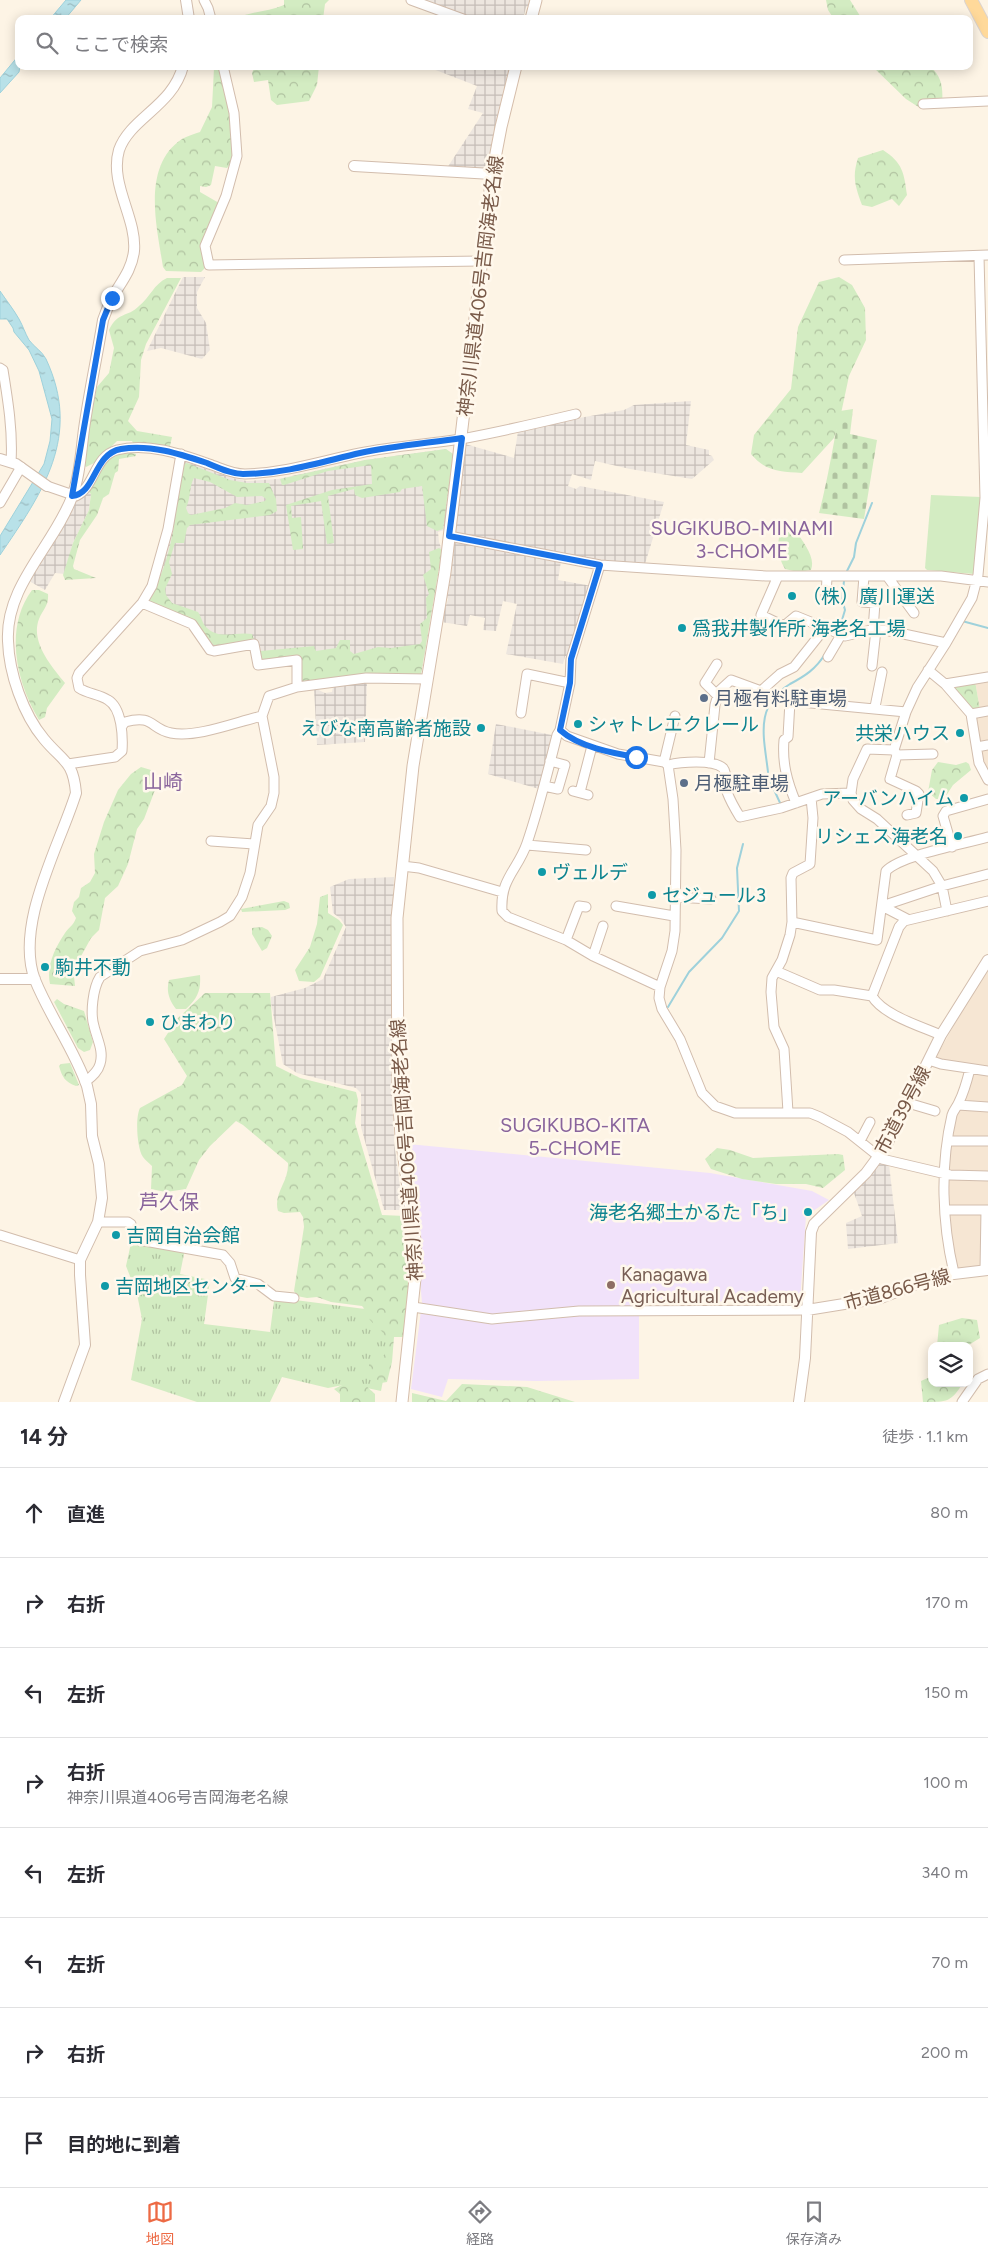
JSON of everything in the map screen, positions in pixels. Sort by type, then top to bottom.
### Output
[{"type":"main road","points":[[532,15],[536,0]]},
{"type":"main road","points":[[971,0],[987,25]]},
{"type":"main road","name":"神奈川県道406号吉岡海老名線","points":[[402,1402],[413,1307],[415,1240],[401,1136],[398,1091],[397,918],[413,766],[449,536],[462,438],[492,174],[515,70]]},
{"type":"street","points":[[186,0],[188,15]]},
{"type":"street","points":[[204,0],[210,15]]},
{"type":"street","points":[[411,0],[452,15]]},
{"type":"street","points":[[64,1402],[85,1345],[80,1260],[98,1222],[102,1198],[99,1164],[92,1136],[91,1104],[85,1082],[68,1045],[50,1015],[35,979],[31,938],[36,901],[76,793],[74,778],[68,764],[44,739],[33,723],[11,667],[8,638],[15,603],[25,579],[55,532],[72,496],[103,320],[112,298],[127,273],[134,249],[118,174],[117,162],[120,149],[130,134],[168,97],[177,84],[182,70]]},
{"type":"street","points":[[224,70],[234,113],[237,156],[226,196],[205,246],[209,265],[481,261]]},
{"type":"street","points":[[923,104],[988,101]]},
{"type":"street","points":[[354,166],[492,174]]},
{"type":"street","points":[[844,260],[984,256],[984,498],[977,580],[972,598],[946,643],[916,688],[906,712],[890,779],[919,794],[916,813],[907,815]]},
{"type":"street","points":[[0,368],[3,370],[8,402],[12,447],[11,462]]},
{"type":"street","points":[[0,459],[11,462],[47,486],[72,496],[85,491],[96,470],[107,455],[114,450],[134,448],[181,454],[233,473],[243,474],[302,468],[361,453],[462,438],[576,414]]},
{"type":"street","points":[[68,764],[120,755],[123,744],[122,726],[114,705],[110,700],[83,690],[77,685],[77,678],[79,673],[142,603],[152,586],[159,567],[181,454]]},
{"type":"street","points":[[0,502],[23,469]]},
{"type":"street","points":[[449,536],[600,565],[778,576],[941,576],[988,582]]},
{"type":"street","points":[[600,565],[571,659],[570,683],[560,730],[557,735],[527,845],[507,878],[502,892],[502,911],[508,917],[566,940],[593,956],[660,987]]},
{"type":"street","points":[[778,576],[761,615],[784,626],[796,616],[841,635],[850,636],[875,630],[885,630],[946,643]]},
{"type":"street","points":[[826,599],[828,576]]},
{"type":"street","points":[[864,576],[862,602],[875,602],[872,666]]},
{"type":"street","points":[[888,576],[914,613]]},
{"type":"street","points":[[142,603],[192,624],[210,650],[214,651],[254,644],[258,665],[297,660],[297,687]]},
{"type":"street","points":[[709,764],[717,695],[731,680],[761,691],[780,674],[794,667],[825,628]]},
{"type":"street","points":[[828,657],[841,635]]},
{"type":"street","points":[[717,664],[705,683],[717,695]]},
{"type":"street","points":[[928,670],[945,684],[971,714],[979,763],[988,780]]},
{"type":"street","points":[[875,707],[882,672]]},
{"type":"street","points":[[520,712],[527,674],[570,683]]},
{"type":"street","points":[[945,684],[988,676]]},
{"type":"street","points":[[85,1082],[96,1073],[100,1066],[101,1056],[92,1020],[96,983],[100,977],[140,951],[182,940],[230,916],[244,889],[250,874],[258,824],[270,806],[274,793],[274,777],[262,716],[269,696],[297,687],[366,678],[427,679]]},
{"type":"street","points":[[796,803],[785,771],[784,740],[788,737],[790,701],[875,707],[906,712]]},
{"type":"street","points":[[971,714],[988,710]]},
{"type":"street","points":[[122,726],[125,722],[147,719],[170,733],[189,733],[262,716]]},
{"type":"street","points":[[675,716],[666,764],[673,799],[676,850],[673,946],[660,987],[659,998],[662,1009],[680,1039],[702,1093],[715,1106],[735,1112],[810,1113],[820,1117],[860,1142],[878,1157],[945,1174],[988,1176]]},
{"type":"street","points":[[560,730],[567,736],[618,754],[666,764],[709,764],[723,769],[726,775],[726,789],[740,816],[796,803],[822,794],[851,793]]},
{"type":"street","points":[[977,747],[988,745]]},
{"type":"street","points":[[580,792],[592,746]]},
{"type":"street","points":[[933,754],[867,749],[853,780],[851,793],[857,806],[877,819],[933,871],[942,886],[948,911]]},
{"type":"street","points":[[544,786],[558,790],[565,764],[550,761]]},
{"type":"street","points":[[788,1112],[784,1049],[774,1027],[771,992],[772,978],[782,960],[792,922],[791,878],[793,873],[810,864],[813,818],[811,798]]},
{"type":"street","points":[[952,848],[943,816],[946,811],[988,799]]},
{"type":"street","points":[[792,922],[877,940],[886,871],[896,863],[988,838]]},
{"type":"street","points":[[211,841],[254,844]]},
{"type":"street","points":[[527,845],[586,850]]},
{"type":"street","points":[[402,866],[419,868],[502,892]]},
{"type":"street","points":[[882,906],[942,886],[988,874]]},
{"type":"street","points":[[674,897],[711,899]]},
{"type":"street","points":[[872,996],[899,927],[907,919],[988,901]]},
{"type":"street","points":[[566,940],[579,906],[586,907]]},
{"type":"street","points":[[616,906],[674,916]]},
{"type":"street","points":[[882,906],[907,919]]},
{"type":"street","points":[[593,956],[603,926]]},
{"type":"street","name":"市道39号線","points":[[799,1402],[805,1358],[811,1232],[814,1224],[866,1172],[878,1157],[894,1132],[940,1035],[987,964]]},
{"type":"street","points":[[776,971],[820,990],[834,990],[872,996]]},
{"type":"street","points":[[0,980],[35,979]]},
{"type":"street","points":[[872,996],[876,1003],[884,1010],[940,1035]]},
{"type":"street","points":[[929,1060],[988,1071]]},
{"type":"street","points":[[954,1273],[944,1210],[945,1174],[952,1114],[958,1105],[970,1069]]},
{"type":"street","points":[[908,1103],[936,1111]]},
{"type":"street","points":[[958,1105],[988,1107]]},
{"type":"street","points":[[860,1142],[870,1122]]},
{"type":"street","points":[[948,1141],[988,1141]]},
{"type":"street","points":[[944,1210],[987,1210],[986,1270]]},
{"type":"street","points":[[98,1222],[128,1222],[131,1224],[134,1238],[139,1240],[223,1255],[230,1263],[233,1275],[238,1280],[258,1284],[274,1296],[294,1298]]},
{"type":"street","points":[[0,1235],[80,1260]]},
{"type":"street","name":"市道866号線","points":[[807,1310],[881,1298],[925,1280],[954,1273],[986,1270]]},
{"type":"street","points":[[413,1307],[492,1319],[579,1310],[807,1310]]},
{"type":"street","points":[[962,1402],[978,1379],[988,1374]]},
{"type":"shaded area","points":[[419,0],[532,0],[531,5],[526,7],[524,15],[460,15]]},
{"type":"shaded area","points":[[436,70],[512,70],[488,170],[447,168],[483,113],[468,109],[477,86]]},
{"type":"shaded area","points":[[183,277],[205,277],[197,292],[197,308],[206,323],[210,350],[202,359],[161,348],[147,351]]},
{"type":"shaded area","points":[[691,401],[686,445],[709,450],[709,455],[714,460],[692,479],[595,461],[591,480],[572,474],[568,486],[576,489],[580,486],[664,502],[645,564],[600,563],[457,534],[455,531],[465,444],[514,458],[518,431],[540,425],[624,410],[634,405]]},
{"type":"shaded area","points":[[446,449],[453,454],[444,530],[438,532],[442,550],[421,674],[366,674],[300,658],[262,663],[258,642],[214,649],[193,622],[149,605],[146,599],[180,464],[184,461],[232,478],[247,481],[278,479],[365,460]]},
{"type":"shaded area","points":[[88,491],[91,494],[89,510],[73,543],[65,574],[55,573],[45,590],[29,581],[72,505]]},
{"type":"shaded area","points":[[457,542],[561,561],[558,580],[592,586],[571,657],[565,656],[563,664],[506,654],[517,604],[503,601],[496,631],[483,630],[485,618],[470,615],[467,626],[441,622],[448,599],[446,596],[453,544]]},
{"type":"shaded area","points":[[988,679],[988,773],[984,765],[975,720],[980,710],[975,681]]},
{"type":"shaded area","points":[[367,682],[365,742],[317,745],[314,688],[325,693],[332,692],[333,687],[336,685]]},
{"type":"shaded area","points":[[496,724],[552,735],[539,789],[488,774]]},
{"type":"shaded area","points":[[394,877],[391,964],[394,1141],[403,1210],[384,1210],[361,1127],[361,1093],[356,1088],[297,1073],[283,1064],[271,997],[305,988],[323,979],[346,927],[341,919],[333,913],[330,887],[349,879]]},
{"type":"shaded area","points":[[988,967],[988,1067],[935,1059],[970,997]]},
{"type":"shaded area","points":[[972,1073],[988,1074],[988,1266],[957,1269],[948,1213],[948,1169],[956,1114]]},
{"type":"shaded area","name":"Kanagawa Agricultural Academy","points":[[408,1144],[710,1173],[812,1191],[829,1200],[806,1216],[800,1301],[639,1302],[639,1379],[536,1381],[448,1379],[442,1397],[411,1389],[422,1303]]},
{"type":"shaded area","points":[[882,1162],[889,1164],[898,1243],[848,1249],[846,1223],[862,1216],[853,1190]]},
{"type":"green space","points":[[284,0],[329,0],[325,4],[324,15],[246,15],[284,5]]},
{"type":"green space","points":[[826,0],[850,0],[859,15],[831,15]]},
{"type":"green space","points":[[214,70],[222,70],[237,128],[236,158],[227,168],[215,166],[211,185],[206,187],[200,186],[200,192],[219,203],[205,245],[204,269],[201,272],[166,271],[163,267],[156,216],[156,181],[161,165],[169,151],[182,139],[200,132],[212,107]]},
{"type":"green space","points":[[253,70],[319,70],[317,85],[309,101],[277,105],[271,100],[268,80],[254,82]]},
{"type":"green space","points":[[876,70],[934,70],[940,79],[942,105],[920,108],[906,99]]},
{"type":"green space","points":[[883,150],[899,164],[905,181],[907,195],[899,206],[892,199],[872,207],[862,205],[855,182],[858,158]]},
{"type":"green space","points":[[839,277],[852,285],[865,308],[866,340],[849,376],[834,438],[802,473],[774,470],[762,464],[751,454],[754,435],[791,389],[798,327],[819,282]]},
{"type":"green space","points":[[167,278],[181,278],[146,344],[141,360],[139,397],[128,421],[137,431],[172,437],[170,446],[117,441],[96,462],[86,467],[84,465],[85,442],[97,387],[109,373],[114,348],[109,330],[119,317],[135,310]]},
{"type":"green space","points":[[853,409],[850,434],[877,440],[864,519],[819,513],[840,411]]},
{"type":"green space","points":[[446,449],[453,454],[443,529],[437,531],[427,526],[422,486],[402,489],[400,492],[362,498],[355,495],[354,489],[328,496],[334,543],[327,544],[321,501],[291,506],[292,518],[301,517],[303,549],[293,550],[286,505],[332,490],[372,484],[371,465],[328,471],[284,485],[282,485],[280,479],[365,460]]},
{"type":"green space","points":[[121,451],[136,454],[136,456],[119,459],[118,471],[115,473],[109,494],[103,498],[97,515],[80,540],[73,566],[74,569],[96,578],[65,580],[63,575],[73,543],[89,510],[91,494],[88,491],[107,458]]},
{"type":"green space","points":[[187,463],[230,480],[247,483],[269,483],[276,499],[277,511],[270,515],[190,525],[187,528],[184,543],[175,543],[169,562],[172,574],[165,589],[166,595],[172,603],[198,612],[205,626],[210,631],[221,634],[252,634],[254,639],[248,642],[214,645],[194,621],[151,603],[149,598],[157,584],[168,554],[184,464]],"holes":[[[194,478],[210,482],[237,497],[262,496],[266,499],[265,501],[247,505],[235,503],[225,508],[191,515],[186,508]]]},
{"type":"green space","points":[[931,495],[981,497],[974,574],[927,570],[925,568]]},
{"type":"green space","points":[[782,529],[796,531],[812,560],[811,570],[798,572],[785,569],[778,549]]},
{"type":"green space","points":[[439,548],[442,550],[421,674],[366,674],[300,682],[300,658],[262,663],[259,654],[261,651],[314,646],[316,651],[336,648],[340,640],[350,640],[350,651],[354,654],[378,647],[391,648],[420,644],[422,641],[420,624],[427,618],[426,598],[429,594],[423,575],[431,569],[429,552]]},
{"type":"green space","points":[[32,590],[39,590],[48,594],[47,605],[39,619],[37,636],[44,654],[65,683],[47,708],[45,717],[39,720],[24,689],[16,655],[18,621],[23,605]]},
{"type":"green space","points":[[975,681],[980,710],[974,711],[953,687]]},
{"type":"green space","points":[[938,762],[956,765],[966,762],[971,770],[953,785],[944,799],[936,799],[928,792],[932,770]]},
{"type":"green space","points":[[141,767],[151,770],[155,790],[144,819],[137,829],[128,864],[118,886],[105,898],[99,930],[91,938],[73,967],[75,986],[50,984],[49,971],[52,957],[61,939],[76,918],[72,911],[74,902],[79,897],[81,888],[90,882],[95,873],[94,854],[104,822],[118,790],[131,774]]},
{"type":"green space","points":[[328,894],[328,913],[343,925],[320,977],[314,982],[299,981],[295,970],[310,947],[317,924],[320,897]]},
{"type":"green space","points":[[284,901],[289,903],[290,908],[285,910],[242,912],[241,909]]},
{"type":"green space","points":[[262,927],[268,930],[272,936],[267,948],[262,951],[252,934],[252,928]]},
{"type":"green space","points":[[200,975],[200,985],[196,997],[186,1009],[176,1009],[169,995],[169,980]]},
{"type":"green space","points":[[205,993],[270,993],[276,1066],[300,1078],[356,1092],[358,1100],[355,1123],[382,1215],[405,1216],[413,1276],[406,1337],[394,1337],[392,1362],[387,1382],[381,1383],[369,1372],[369,1364],[384,1355],[386,1342],[384,1334],[370,1320],[362,1306],[331,1302],[317,1297],[297,1296],[294,1291],[304,1227],[303,1217],[300,1212],[284,1213],[278,1211],[279,1193],[288,1170],[288,1163],[243,1125],[236,1121],[210,1146],[199,1160],[186,1189],[166,1192],[151,1189],[152,1166],[141,1153],[138,1140],[138,1113],[140,1108],[182,1085],[187,1076],[164,1039],[177,1019]]},
{"type":"green space","points":[[57,999],[64,1004],[84,1011],[93,1042],[90,1050],[84,1052],[78,1048],[54,1002]]},
{"type":"green space","points":[[70,1063],[79,1085],[76,1086],[64,1079],[59,1066]]},
{"type":"green space","points":[[717,1148],[730,1150],[753,1158],[838,1154],[843,1155],[845,1170],[823,1188],[806,1184],[776,1184],[742,1179],[711,1169],[705,1159]]},
{"type":"green space","points":[[131,1243],[185,1249],[180,1274],[210,1280],[204,1324],[270,1332],[274,1301],[295,1300],[396,1313],[381,1391],[348,1384],[328,1388],[282,1377],[270,1402],[197,1402],[131,1380],[142,1319],[137,1294],[126,1266]]},
{"type":"green space","points":[[962,1318],[977,1320],[980,1338],[973,1342],[937,1342],[939,1325]]},
{"type":"green space","points":[[928,1378],[928,1387],[960,1387],[948,1400],[923,1402],[921,1381]]},
{"type":"green space","points":[[346,1383],[366,1386],[375,1394],[375,1402],[340,1402],[340,1394],[334,1389]]},
{"type":"green space","points":[[462,1384],[527,1387],[575,1402],[412,1402],[412,1393],[446,1401]]},
{"type":"water","points":[[66,0],[81,0],[68,15],[53,15]]},
{"type":"water","points":[[15,60],[15,70],[19,70],[19,72],[0,93],[0,78]]},
{"type":"water","points":[[0,291],[17,316],[29,340],[46,359],[56,387],[60,413],[59,438],[53,462],[43,486],[0,555],[0,536],[44,464],[50,441],[52,419],[39,371],[29,350],[14,332],[7,319],[0,319]]},
{"type":"waterway","points":[[847,571],[854,557],[856,543],[872,503]]},
{"type":"waterway","points":[[839,630],[845,610],[842,599],[844,581]]},
{"type":"waterway","points":[[962,621],[988,628]]},
{"type":"waterway","points":[[768,772],[764,735],[766,712],[771,702],[779,693],[814,668],[825,654]]},
{"type":"waterway","points":[[770,781],[781,805]]},
{"type":"waterway","points":[[668,1007],[689,972],[722,938],[739,911],[737,868],[743,844]]},
{"type":"place","name":"（株）廣川運送","points":[[792,596]]},
{"type":"place","name":"爲我井製作所 海老名工場","points":[[682,628]]},
{"type":"place","name":"月極有料駐車場","points":[[704,698]]},
{"type":"place","name":"シャトレエクレール","points":[[578,724]]},
{"type":"place","name":"えびな南高齢者施設","points":[[481,728]]},
{"type":"place","name":"共栄ハウス","points":[[960,733]]},
{"type":"place","name":"月極駐車場","points":[[684,783]]},
{"type":"place","name":"アーバンハイム","points":[[964,798]]},
{"type":"place","name":"リシェス海老名","points":[[958,836]]},
{"type":"place","name":"ヴェルデ","points":[[542,872]]},
{"type":"place","name":"セジュール3","points":[[652,895]]},
{"type":"place","name":"駒井不動","points":[[45,967]]},
{"type":"place","name":"ひまわり","points":[[150,1022]]},
{"type":"place","name":"海老名郷土かるた「ち」","points":[[808,1212]]},
{"type":"place","name":"吉岡自治会館","points":[[116,1235]]},
{"type":"place","name":"Kanagawa Agricultural Academy","points":[[611,1285]]},
{"type":"place","name":"吉岡地区センター","points":[[105,1286]]},
{"type":"district","name":"SUGIKUBO-MINAMI 3-CHOME","points":[[742,540]]},
{"type":"district","name":"山崎","points":[[163,782]]},
{"type":"district","name":"SUGIKUBO-KITA 5-CHOME","points":[[575,1136]]},
{"type":"district","name":"芦久保","points":[[169,1202]]},
{"type":"route","points":[[112,298],[103,320],[90,389],[75,489],[72,496],[85,491],[96,470],[107,455],[114,450],[134,448],[162,450],[181,454],[233,473],[243,474],[302,468],[361,453],[462,438],[449,536],[600,565],[571,659],[570,683],[560,730],[567,736],[592,746],[636,757]]}]
